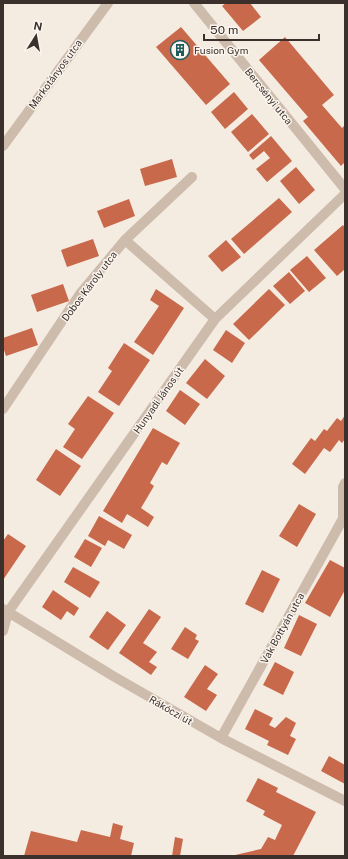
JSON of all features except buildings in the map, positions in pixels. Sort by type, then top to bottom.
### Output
[{"type":"street","name":"Markotányos utca","points":[[3,146],[108,3]]},
{"type":"street","name":"Bercsényi utca","points":[[194,3],[345,189]]},
{"type":"street","name":"Dobos Károly utca","points":[[3,409],[80,294],[125,240],[192,177]]},
{"type":"street","name":"Hunyadi János út","points":[[3,631],[6,610],[215,319],[345,194]]},
{"type":"street","points":[[125,240],[215,319]]},
{"type":"street","name":"Vak Bottyán utca","points":[[221,738],[344,516],[343,487],[345,482]]},
{"type":"street","name":"Rákóczi út","points":[[6,610],[113,676],[221,738],[345,801]]},
{"type":"place","name":"Fusion Gym","points":[[180,50]]}]
